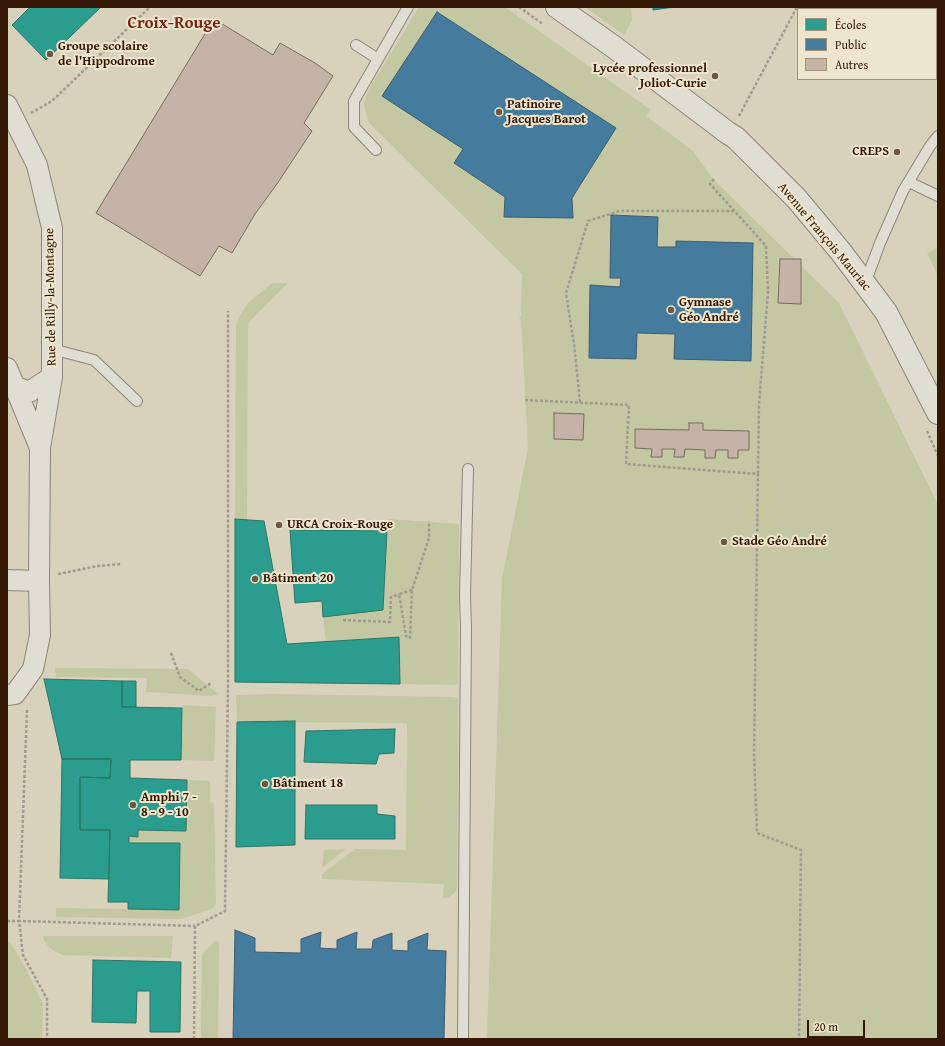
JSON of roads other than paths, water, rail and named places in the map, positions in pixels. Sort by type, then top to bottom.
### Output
[{"type":"street","name":"Avenue François Mauriac","points":[[557,7],[614,47],[736,138],[796,198],[841,252],[886,312],[931,420]]},
{"type":"street","name":"Rue de Rilly-la-Montagne","points":[[7,695],[15,694],[33,668],[40,635],[40,448],[52,377],[52,228],[37,165],[11,114]]},
{"type":"street","name":"Rue de Rilly-la-Montagne","points":[[9,375],[29,392],[52,377]]},
{"type":"street","name":"Rue de Rilly-la-Montagne","points":[[9,375],[40,448]]},
{"type":"street","points":[[7,580],[39,581]]},
{"type":"lane","points":[[376,150],[354,127],[354,101],[408,7]]},
{"type":"lane","points":[[356,45],[378,59]]},
{"type":"lane","points":[[864,283],[903,191],[930,146],[938,136]]},
{"type":"lane","points":[[909,182],[938,196]]},
{"type":"lane","points":[[52,349],[94,360],[137,401]]},
{"type":"lane","points":[[463,1039],[466,691],[465,596],[468,469]]},
{"type":"place","name":"Groupe scolaire de l'Hippodrome","points":[[50,54]]},
{"type":"place","name":"Lycée professionnel Joliot-Curie","points":[[715,76]]},
{"type":"place","name":"Patinoire Jacques Barot","points":[[499,112]]},
{"type":"place","name":"CREPS","points":[[897,152]]},
{"type":"place","name":"Gymnase Géo André","points":[[671,310]]},
{"type":"place","name":"URCA Croix-Rouge","points":[[279,525]]},
{"type":"place","name":"Stade Géo André","points":[[724,542]]},
{"type":"place","name":"Bâtiment 20","points":[[255,579]]},
{"type":"place","name":"Bâtiment 18","points":[[265,784]]},
{"type":"place","name":"Amphi 7 - 8 - 9 - 10","points":[[133,805]]},
{"type":"district","name":"Croix-Rouge","points":[[174,24]]}]
